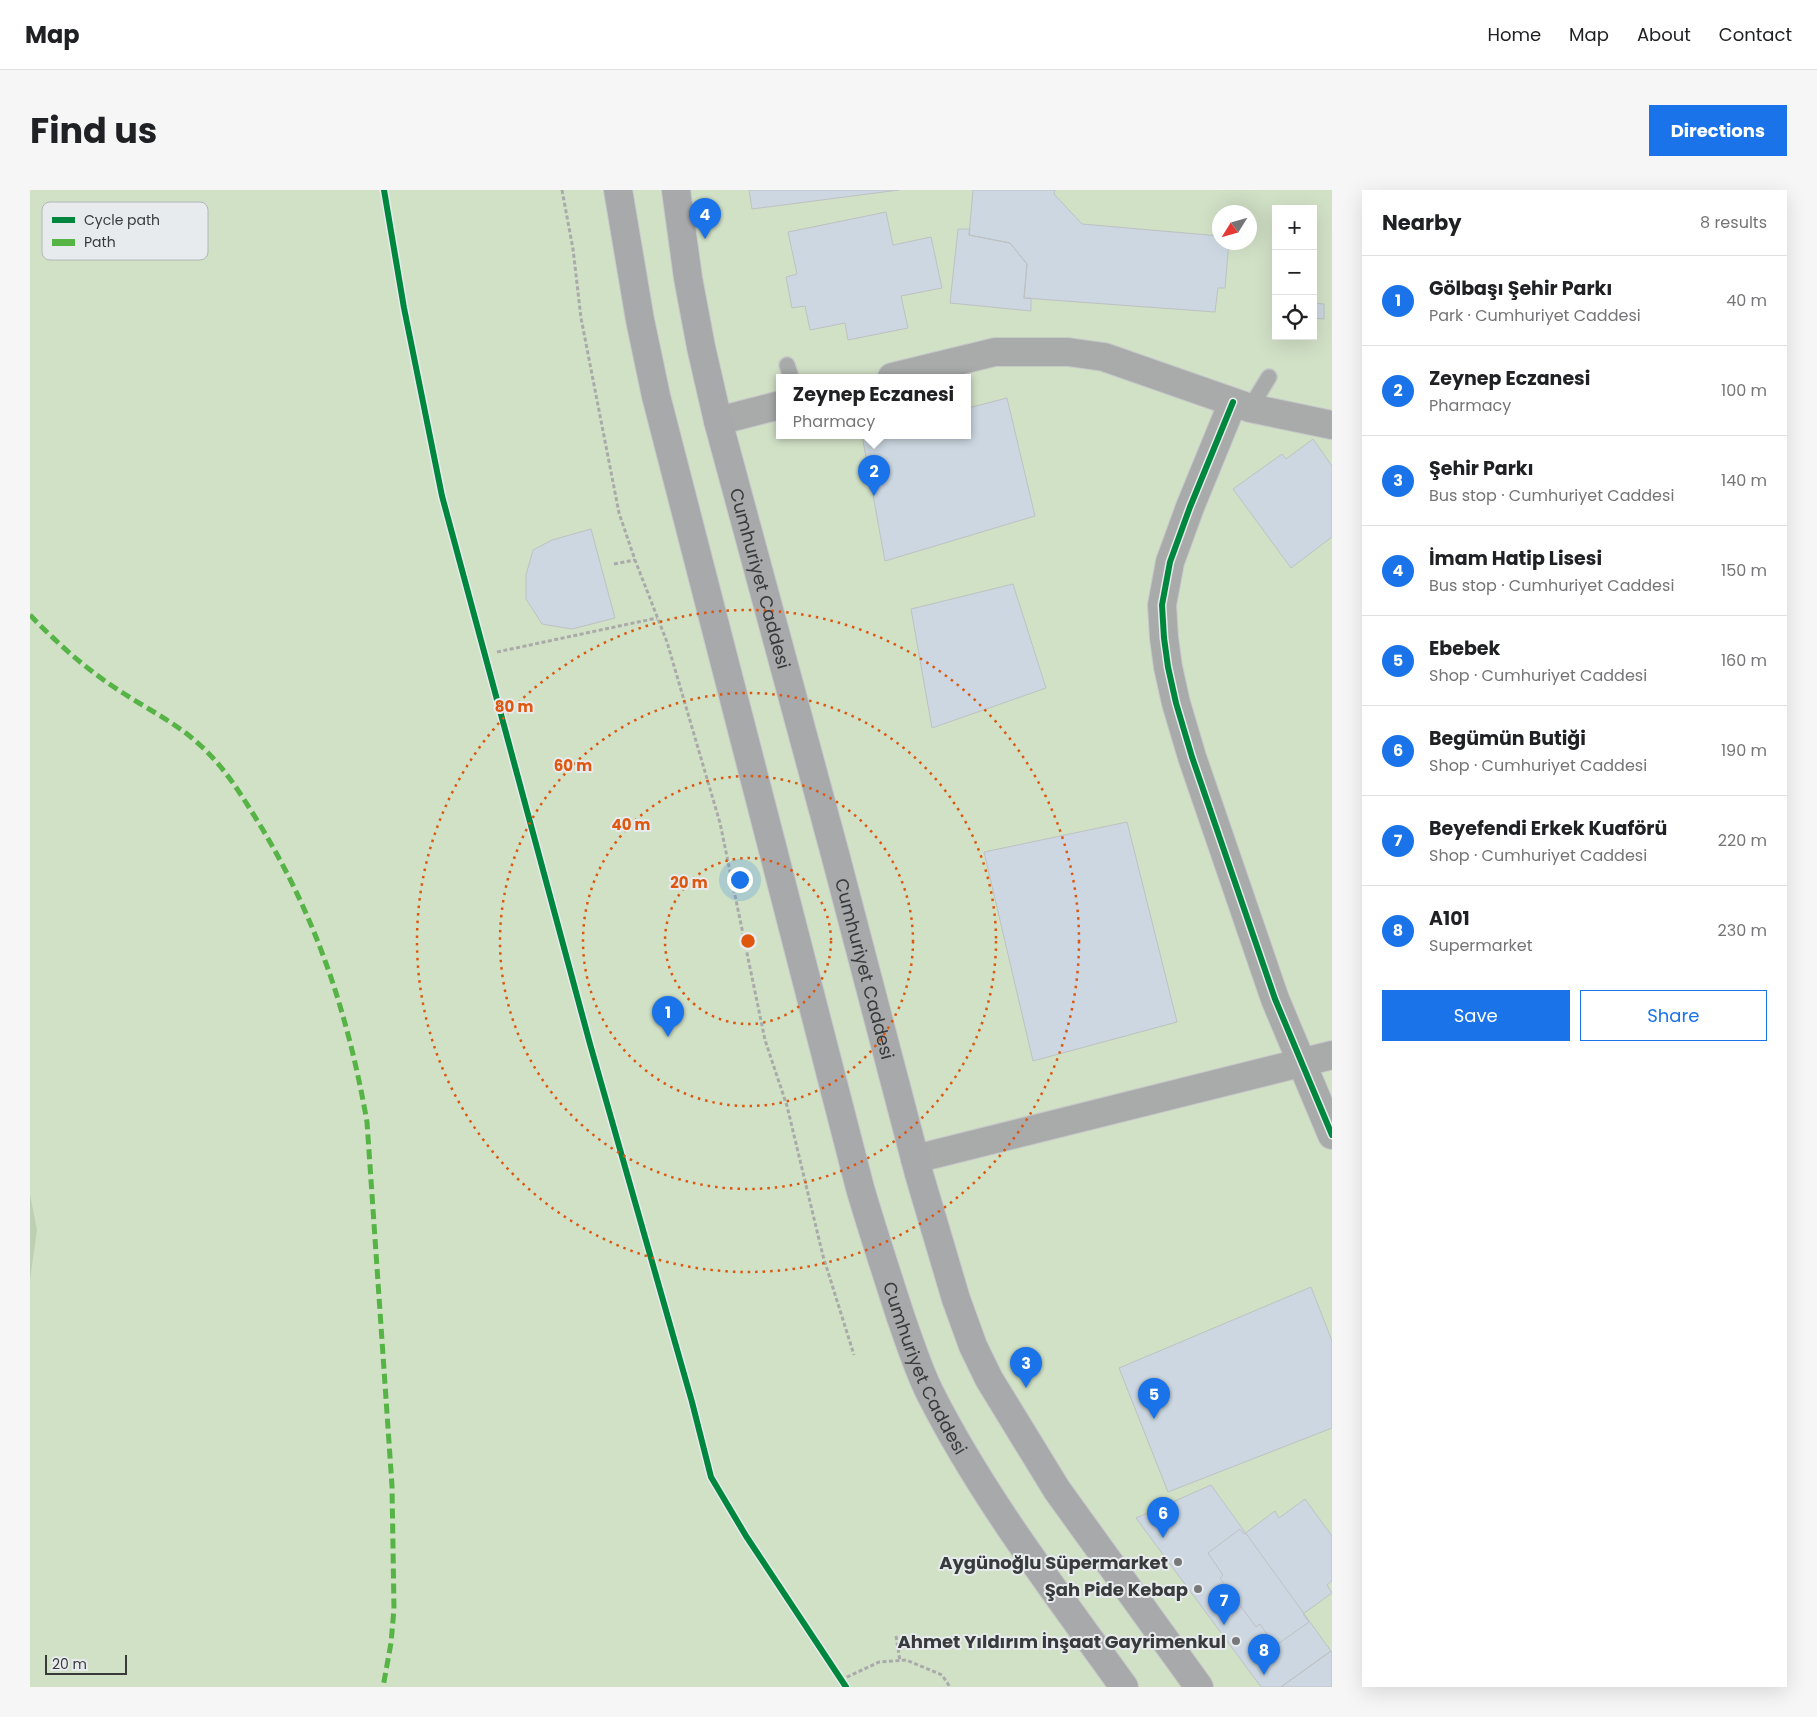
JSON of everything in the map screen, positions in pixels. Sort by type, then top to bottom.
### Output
[{"type":"main road","name":"Cumhuriyet Caddesi","points":[[618,190],[640,320],[656,396],[860,1188],[885,1272],[929,1391],[958,1445],[1018,1537],[1124,1687]]},
{"type":"main road","name":"Cumhuriyet Caddesi","points":[[676,190],[692,297],[718,420],[916,1159],[956,1299],[973,1346],[989,1379],[1057,1490],[1199,1687]]},
{"type":"street","points":[[904,374],[995,352],[1068,352],[1104,357],[1242,405],[1332,425]]},
{"type":"street","points":[[1242,405],[1190,507],[1170,562],[1162,605],[1164,638],[1168,668],[1176,703],[1212,819],[1275,999],[1332,1135]]},
{"type":"street","points":[[718,420],[776,406]]},
{"type":"street","points":[[916,1159],[1332,1054]]},
{"type":"lane","points":[[1242,405],[1269,377]]},
{"type":"path","points":[[562,190],[573,249],[581,318],[618,512],[667,642],[720,823],[765,1040],[787,1106],[823,1256],[854,1355]]},
{"type":"path","points":[[614,564],[635,560]]},
{"type":"path","points":[[497,652],[658,618]]},
{"type":"path","points":[[896,1636],[900,1661]]},
{"type":"path","points":[[841,1680],[879,1662],[906,1660],[942,1675],[950,1687]]},
{"type":"path","points":[[836,1672],[846,1687]]},
{"type":"green space","points":[[30,190],[1332,190],[1332,1687],[30,1687]]},
{"type":"green space","points":[[30,1194],[37,1230],[30,1280]]},
{"type":"building","points":[[749,190],[899,190],[752,209]]},
{"type":"building","points":[[973,190],[1055,190],[1054,194],[1082,224],[1212,235],[1212,250],[1228,250],[1225,288],[1218,288],[1215,312],[1024,298],[1027,264],[1010,243],[969,235]]},
{"type":"building","points":[[886,212],[893,245],[931,237],[942,288],[901,296],[908,328],[848,340],[845,323],[810,330],[805,306],[792,308],[786,277],[797,274],[788,232]]},
{"type":"building","points":[[958,229],[970,229],[969,235],[1010,243],[1027,264],[1024,298],[1031,298],[1031,311],[950,303]]},
{"type":"building","points":[[1317,303],[1324,304],[1324,319],[1317,318]]},
{"type":"building","points":[[1007,398],[1035,516],[885,561],[863,439],[971,439],[971,407]]},
{"type":"building","points":[[1313,439],[1332,466],[1332,537],[1291,568],[1233,489],[1282,454],[1286,459]]},
{"type":"building","points":[[591,529],[615,618],[572,629],[542,624],[526,599],[526,575],[533,550],[552,540]]},
{"type":"building","points":[[1013,584],[1046,688],[932,728],[911,609]]},
{"type":"building","points":[[1127,822],[1177,1022],[1033,1061],[984,852]]},
{"type":"building","points":[[1311,1287],[1332,1341],[1332,1428],[1168,1492],[1119,1368]]},
{"type":"building","points":[[1211,1485],[1331,1651],[1281,1687],[1261,1687],[1136,1518]]},
{"type":"building","points":[[1305,1499],[1332,1536],[1332,1581],[1327,1585],[1332,1593],[1303,1614],[1309,1622],[1275,1646],[1260,1624],[1256,1627],[1220,1578],[1223,1575],[1208,1553],[1240,1529],[1244,1534],[1275,1511],[1279,1518]]},
{"type":"building","points":[[1331,1651],[1332,1687],[1281,1687]]},
{"type":"marked path","points":[[30,615],[86,666],[110,685],[183,731],[218,764],[247,804],[280,860],[298,896],[328,968],[350,1043],[367,1122],[392,1486],[394,1609],[391,1643],[383,1687]]},
{"type":"cycle path","points":[[384,190],[404,308],[442,496],[590,1044],[692,1402],[711,1477],[746,1536],[846,1687]]},
{"type":"cycle path","points":[[1233,402],[1190,507],[1170,562],[1162,605],[1164,638],[1176,703],[1192,757],[1275,999],[1332,1135]]},
{"type":"place","name":"İmam Hatip Lisesi","points":[[705,239]]},
{"type":"place","name":"Zeynep Eczanesi","points":[[874,496]]},
{"type":"place","name":"Gölbaşı Şehir Parkı","points":[[668,1037]]},
{"type":"place","name":"Şehir Parkı","points":[[1026,1388]]},
{"type":"place","name":"Ebebek","points":[[1154,1419]]},
{"type":"place","name":"Begümün Butiği","points":[[1163,1538]]},
{"type":"place","name":"Aygünoğlu Süpermarket","points":[[1178,1562]]},
{"type":"place","name":"Şah Pide Kebap","points":[[1198,1589]]},
{"type":"place","name":"Beyefendi Erkek Kuaförü","points":[[1224,1625]]},
{"type":"place","name":"Ahmet Yıldırım İnşaat Gayrimenkul","points":[[1236,1641]]},
{"type":"place","name":"A101","points":[[1264,1675]]}]
